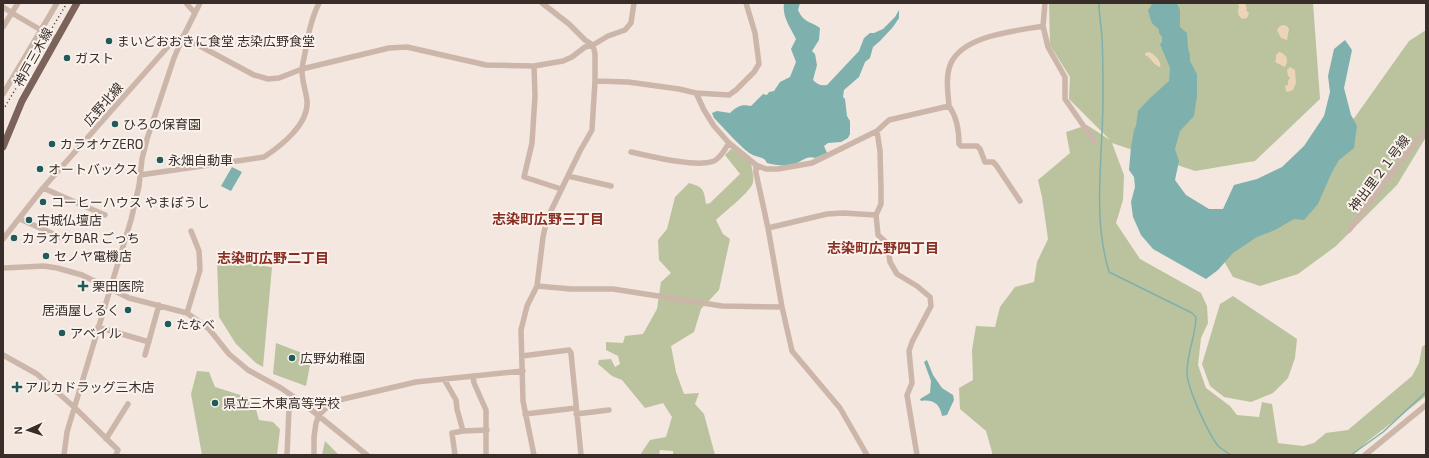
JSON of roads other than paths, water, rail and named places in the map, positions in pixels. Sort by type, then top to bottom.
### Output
[{"type":"main road","name":"神戸三木線","points":[[3,147],[22,101],[77,3]]},
{"type":"street","points":[[3,27],[18,3]]},
{"type":"street","points":[[3,94],[57,3]]},
{"type":"street","points":[[186,3],[195,13]]},
{"type":"street","name":"広野北線","points":[[3,239],[44,188],[172,42],[183,37],[200,3]]},
{"type":"street","points":[[140,175],[264,157],[276,149],[293,133],[301,122],[307,102],[302,69],[311,22],[319,3]]},
{"type":"street","points":[[534,455],[523,401],[522,330],[527,306],[537,286],[546,219],[592,130],[596,81],[595,54],[593,45],[585,40],[569,24],[542,3]]},
{"type":"street","points":[[64,455],[67,432],[74,407],[131,220],[147,140],[174,58],[183,37],[254,75],[268,79],[279,78],[302,69],[389,48],[407,46],[486,65],[534,66],[563,61],[608,36],[625,30],[631,23],[634,3]]},
{"type":"street","points":[[596,81],[628,82],[696,93],[729,95],[754,72],[759,64],[755,33],[746,3]]},
{"type":"street","points":[[1045,3],[1043,26],[1048,47],[1065,77],[1065,99],[1094,141]]},
{"type":"street","points":[[3,6],[56,39]]},
{"type":"street","points":[[1020,200],[996,165],[993,162],[985,162],[980,149],[977,146],[961,146],[959,144],[959,133],[949,106],[948,75],[950,64],[956,55],[977,41],[990,36],[1043,26]]},
{"type":"street","points":[[534,66],[535,96],[532,143],[524,177],[561,189]]},
{"type":"street","points":[[696,93],[714,126],[729,143],[756,165],[766,168],[778,168],[812,163],[877,131],[889,120],[949,106]]},
{"type":"street","name":"神出里２１号線","points":[[1349,230],[1426,129]]},
{"type":"street","points":[[877,131],[880,151],[881,188],[881,204],[876,214],[878,235],[887,243],[890,262],[896,274],[917,286],[930,297],[930,306],[909,351],[912,383],[907,395],[917,455]]},
{"type":"street","points":[[631,152],[694,164],[713,162],[720,157],[729,143]]},
{"type":"street","points":[[756,165],[756,173],[792,351],[840,408],[867,455]]},
{"type":"street","points":[[568,176],[612,186]]},
{"type":"street","points":[[44,188],[105,215]]},
{"type":"street","points":[[768,228],[827,214],[876,214]]},
{"type":"street","points":[[20,219],[67,240]]},
{"type":"street","points":[[187,313],[200,270],[199,252],[191,231]]},
{"type":"street","points":[[3,268],[44,266],[56,268],[82,275],[130,298],[187,313],[208,328],[229,354],[248,370],[293,396],[319,415],[367,455]]},
{"type":"street","points":[[537,286],[571,289],[613,289],[722,306],[782,307]]},
{"type":"street","points":[[145,355],[159,305]]},
{"type":"street","points":[[98,327],[149,342]]},
{"type":"street","points":[[522,356],[569,350],[571,353],[581,455]]},
{"type":"street","points":[[3,355],[37,374],[74,407],[118,450],[116,455]]},
{"type":"street","points":[[314,455],[314,437],[316,422],[319,415],[339,400],[416,382],[523,371]]},
{"type":"street","points":[[473,376],[474,383],[486,410],[486,455]]},
{"type":"street","points":[[444,379],[456,400],[463,430]]},
{"type":"street","points":[[287,455],[289,408],[293,396]]},
{"type":"street","points":[[106,439],[128,404]]},
{"type":"street","points":[[1365,455],[1426,405]]},
{"type":"street","points":[[525,414],[609,410]]},
{"type":"street","points":[[456,455],[452,433],[463,430],[487,430]]},
{"type":"water","points":[[784,3],[800,3],[798,10],[800,14],[820,28],[819,40],[812,51],[815,54],[817,65],[813,80],[817,84],[822,85],[827,85],[859,51],[864,38],[870,33],[883,29],[895,17],[899,10],[899,18],[893,27],[873,47],[870,58],[865,62],[859,77],[844,90],[843,97],[845,99],[847,116],[850,121],[850,134],[848,138],[841,142],[828,143],[824,146],[827,153],[815,158],[809,157],[794,164],[784,166],[767,163],[762,158],[751,154],[714,118],[712,113],[717,111],[730,113],[740,106],[751,106],[763,94],[767,95],[769,92],[774,91],[780,82],[790,77],[796,62],[791,49],[796,39],[785,17]]},
{"type":"water","points":[[1152,3],[1177,3],[1180,10],[1180,27],[1187,33],[1190,61],[1197,74],[1197,96],[1194,116],[1180,131],[1175,149],[1179,161],[1175,180],[1186,195],[1209,209],[1223,209],[1234,185],[1257,179],[1282,167],[1304,146],[1324,116],[1330,92],[1328,76],[1334,49],[1345,40],[1352,50],[1344,88],[1351,115],[1357,126],[1354,148],[1339,160],[1318,204],[1304,220],[1294,219],[1275,230],[1257,237],[1233,253],[1218,270],[1206,279],[1153,249],[1141,235],[1133,217],[1131,202],[1135,187],[1134,177],[1129,170],[1131,147],[1138,111],[1169,81],[1170,68],[1160,44],[1162,42],[1162,37],[1159,33],[1159,29],[1153,24],[1148,10]]},
{"type":"water","points":[[232,167],[242,172],[231,191],[221,186]]},
{"type":"water","points":[[927,360],[933,375],[942,388],[953,395],[954,400],[947,415],[942,416],[940,408],[935,403],[921,401],[920,399],[930,393],[931,381],[924,362]]},
{"type":"waterway","points":[[1099,3],[1102,37],[1103,83],[1100,207],[1104,251],[1109,272],[1192,313],[1196,317],[1195,331],[1187,365],[1190,388],[1214,440],[1218,446],[1231,455]]},
{"type":"waterway","points":[[1351,455],[1383,432],[1426,392]]},
{"type":"railway","points":[[3,110],[67,3]]},
{"type":"place","name":"まいどおおきに食堂 志染広野食堂","points":[[109,41]]},
{"type":"place","name":"ガスト","points":[[67,58]]},
{"type":"place","name":"ひろの保育園","points":[[115,124]]},
{"type":"place","name":"カラオケZERO","points":[[52,144]]},
{"type":"place","name":"永畑自動車","points":[[160,160]]},
{"type":"place","name":"オートバックス","points":[[40,169]]},
{"type":"place","name":"コーヒーハウス やまぼうし","points":[[43,202]]},
{"type":"place","name":"古城仏壇店","points":[[29,220]]},
{"type":"place","name":"カラオケBAR ごっち","points":[[14,238]]},
{"type":"place","name":"セノヤ電機店","points":[[46,256]]},
{"type":"place","name":"栗田医院","points":[[83,286]]},
{"type":"place","name":"居酒屋しるく","points":[[128,310]]},
{"type":"place","name":"たなべ","points":[[168,324]]},
{"type":"place","name":"アベイル","points":[[62,333]]},
{"type":"place","name":"広野幼稚園","points":[[292,358]]},
{"type":"place","name":"アルカドラッグ三木店","points":[[17,387]]},
{"type":"place","name":"県立三木東高等学校","points":[[215,403]]},
{"type":"district","name":"志染町広野三丁目","points":[[548,218]]},
{"type":"district","name":"志染町広野四丁目","points":[[883,247]]},
{"type":"district","name":"志染町広野二丁目","points":[[273,257]]}]
